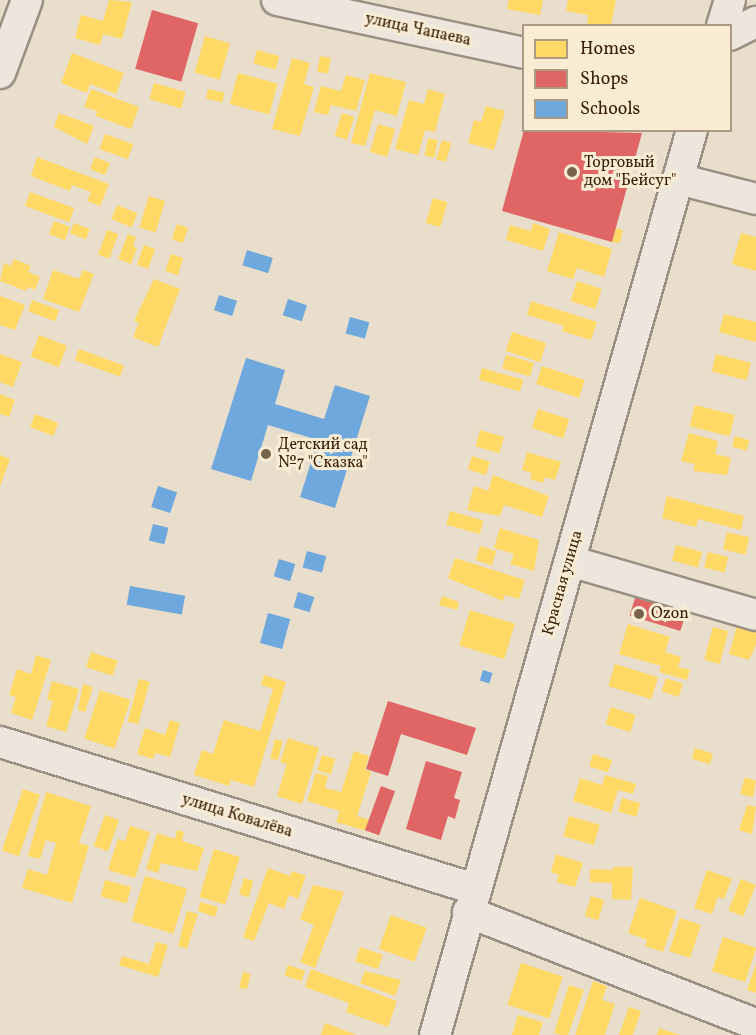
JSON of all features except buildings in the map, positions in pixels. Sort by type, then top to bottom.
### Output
[{"type":"street","points":[[0,73],[27,0]]},
{"type":"street","name":"улица Чапаева","points":[[277,0],[522,53]]},
{"type":"street","points":[[723,24],[730,0]]},
{"type":"street","points":[[732,34],[756,22]]},
{"type":"street","name":"Красная улица","points":[[435,1035],[471,901],[691,132]]},
{"type":"street","points":[[678,179],[756,199]]},
{"type":"street","points":[[570,561],[756,615]]},
{"type":"street","name":"улица Ковалёва","points":[[0,742],[471,901],[756,1024]]},
{"type":"place","name":"Торговый дом \"Бейсуг\"","points":[[572,172]]},
{"type":"place","name":"Детский сад №7 \"Сказка\"","points":[[266,454]]},
{"type":"place","name":"Ozon","points":[[639,614]]}]
